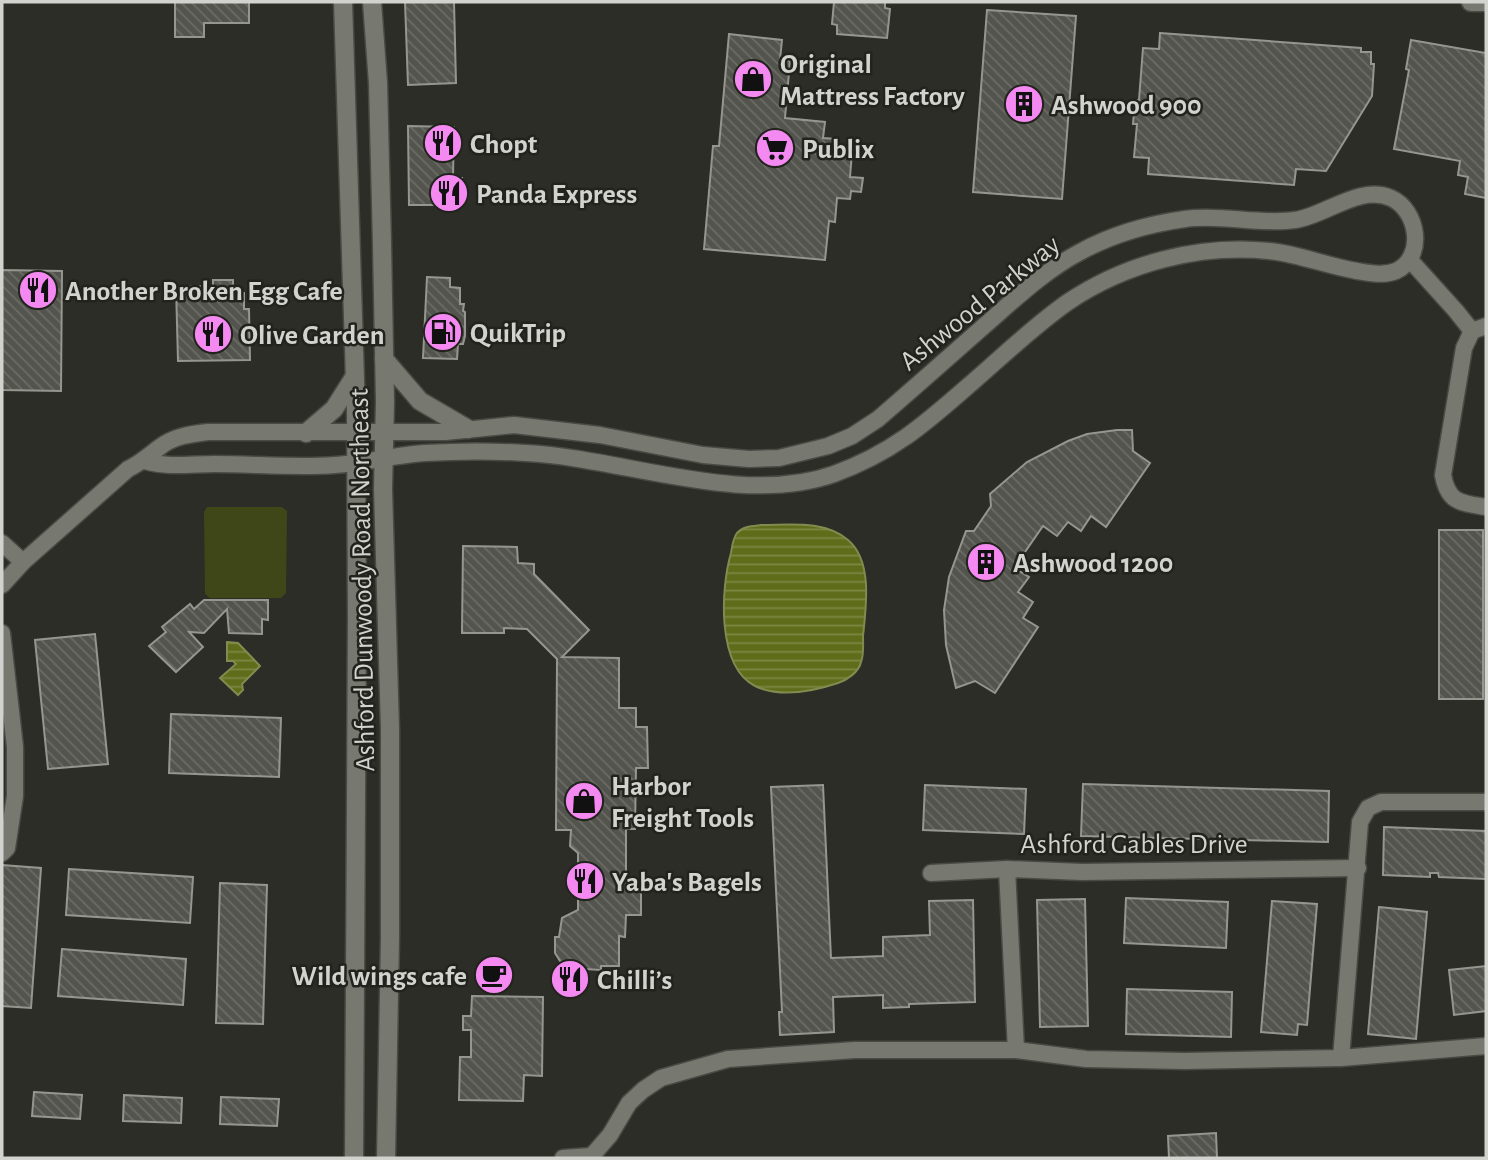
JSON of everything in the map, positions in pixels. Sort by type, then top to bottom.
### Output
[{"type":"main road","name":"Ashford Dunwoody Road Northeast","points":[[343,2],[355,376],[357,644],[354,1158]]},
{"type":"main road","name":"Ashford Dunwoody Road Northeast","points":[[372,2],[377,83],[384,359],[390,832],[386,1158]]},
{"type":"main road","points":[[1471,2],[1486,2]]},
{"type":"main road","points":[[384,359],[420,401],[468,429]]},
{"type":"main road","points":[[306,433],[334,409],[355,376]]},
{"type":"street","name":"Ashwood Parkway","points":[[2,585],[23,562],[128,469],[145,461],[160,447],[189,434],[445,432],[514,425],[552,428],[702,455],[749,459],[779,458],[828,446],[852,436],[878,419],[1046,274],[1085,249],[1112,237],[1189,218],[1270,221],[1309,218],[1363,196],[1379,195],[1394,199],[1407,211],[1415,229],[1416,244],[1410,260],[1399,270],[1383,274],[1349,270],[1267,250],[1188,254],[1135,268],[1099,284],[1065,304],[913,435],[863,463],[800,483],[761,487],[724,483],[530,453],[423,453],[335,466],[209,464],[174,467],[145,461]]},
{"type":"street","points":[[1410,260],[1456,311],[1479,329],[1464,348],[1443,475],[1446,491],[1460,502],[1486,507]]},
{"type":"street","points":[[2,542],[23,562]]},
{"type":"street","points":[[2,633],[15,796],[7,848],[2,853]]},
{"type":"street","points":[[1341,1058],[1360,822],[1368,808],[1381,802],[1486,802]]},
{"type":"street","name":"Ashford Gables Drive","points":[[1016,1051],[1007,869],[1082,872],[1358,868]]},
{"type":"street","points":[[930,873],[1007,869]]},
{"type":"street","points":[[563,1158],[591,1157],[610,1135],[629,1103],[661,1079],[728,1059],[855,1050],[1016,1051],[1099,1060],[1185,1061],[1341,1058],[1486,1046]]},
{"type":"shaded area","points":[[207,507],[282,507],[287,511],[286,593],[281,598],[210,598],[205,594],[204,512]]},
{"type":"shaded area","points":[[761,525],[818,526],[839,534],[856,549],[865,572],[866,585],[863,653],[858,669],[845,680],[808,691],[775,692],[755,686],[742,676],[733,662],[725,625],[724,605],[733,543],[739,531]]},
{"type":"shaded area","points":[[227,642],[238,643],[260,666],[242,684],[243,690],[238,695],[220,678],[236,664],[227,661]]},
{"type":"building","points":[[175,2],[249,2],[249,23],[204,23],[204,37],[175,37]]},
{"type":"building","points":[[405,2],[454,2],[456,83],[408,85]]},
{"type":"building","points":[[834,2],[885,2],[885,8],[890,9],[887,38],[837,34],[837,25],[832,24]]},
{"type":"building","name":"Ashwood 900","points":[[987,10],[1076,16],[1062,199],[973,192]]},
{"type":"building","points":[[1160,33],[1361,48],[1361,52],[1371,52],[1371,64],[1374,64],[1372,96],[1326,171],[1296,169],[1294,185],[1148,174],[1149,158],[1134,157],[1137,124],[1133,124],[1135,100],[1139,100],[1143,48],[1159,49]]},
{"type":"building","name":"Publix","points":[[729,34],[782,40],[780,60],[790,61],[785,118],[825,122],[823,138],[837,139],[836,150],[852,152],[850,177],[863,178],[861,192],[851,191],[850,199],[837,198],[835,222],[829,221],[825,260],[704,249],[713,146],[719,146]]},
{"type":"building","points":[[1411,40],[1486,53],[1486,198],[1465,194],[1468,177],[1458,175],[1460,161],[1394,149],[1409,70],[1406,69]]},
{"type":"building","points":[[408,126],[454,127],[453,178],[462,178],[462,205],[409,205]]},
{"type":"building","points":[[2,270],[62,271],[61,391],[2,390]]},
{"type":"building","points":[[427,277],[450,278],[450,287],[460,288],[460,304],[464,304],[465,312],[465,336],[463,344],[458,344],[457,359],[423,358]]},
{"type":"building","name":"Olive Garden","points":[[213,280],[233,280],[233,293],[244,293],[244,309],[249,309],[250,360],[178,361],[176,287],[213,286]]},
{"type":"building","name":"Ashwood 1200","points":[[1132,430],[1133,451],[1150,463],[1106,527],[1091,516],[1081,531],[1068,522],[1057,536],[1043,526],[1014,568],[1029,577],[1018,592],[1033,602],[1023,618],[1038,627],[995,693],[975,681],[956,688],[946,645],[944,610],[949,577],[966,531],[974,531],[991,506],[990,494],[1027,462],[1087,434]]},
{"type":"building","points":[[1439,530],[1483,530],[1483,699],[1439,699]]},
{"type":"building","points":[[463,546],[517,547],[518,563],[534,564],[534,574],[589,630],[562,657],[619,658],[619,708],[636,708],[636,727],[647,727],[648,768],[636,768],[635,829],[626,829],[626,883],[641,883],[641,915],[626,915],[625,937],[619,936],[619,966],[601,966],[601,970],[567,968],[555,953],[555,937],[559,937],[562,918],[578,910],[578,853],[570,846],[571,830],[556,830],[557,659],[527,629],[504,628],[504,633],[462,633]]},
{"type":"building","points":[[204,600],[268,600],[268,620],[262,619],[262,634],[229,633],[227,609],[204,633],[189,632],[203,647],[176,672],[149,646],[166,632],[162,627],[190,604],[194,609]]},
{"type":"building","points":[[95,634],[108,764],[48,769],[35,640]]},
{"type":"building","points":[[171,714],[281,718],[279,777],[169,773]]},
{"type":"building","points":[[1083,784],[1329,791],[1328,842],[1081,836]]},
{"type":"building","points":[[823,785],[831,958],[883,956],[883,937],[930,935],[929,901],[973,900],[975,1002],[909,1004],[909,1007],[883,1008],[883,995],[833,997],[834,1032],[780,1035],[779,1012],[782,1012],[771,787]]},
{"type":"building","points":[[925,785],[1026,789],[1024,834],[923,830]]},
{"type":"building","points":[[1384,827],[1486,831],[1486,879],[1439,877],[1438,873],[1430,873],[1430,877],[1383,875]]},
{"type":"building","points":[[2,865],[41,868],[31,1008],[2,1006]]},
{"type":"building","points":[[69,869],[193,877],[190,923],[66,915]]},
{"type":"building","points":[[220,883],[267,885],[263,1024],[216,1023]]},
{"type":"building","points":[[1126,898],[1228,902],[1226,948],[1124,943]]},
{"type":"building","points":[[1085,899],[1088,1026],[1040,1027],[1037,900]]},
{"type":"building","points":[[1272,901],[1317,904],[1307,1025],[1298,1024],[1297,1035],[1261,1032]]},
{"type":"building","points":[[1379,907],[1427,912],[1416,1039],[1368,1034]]},
{"type":"building","points":[[62,949],[186,959],[183,1005],[58,996]]},
{"type":"building","points":[[1486,966],[1486,1011],[1454,1015],[1449,970]]},
{"type":"building","points":[[1127,989],[1232,992],[1231,1037],[1126,1034]]},
{"type":"building","points":[[472,996],[543,997],[542,1076],[524,1075],[523,1101],[459,1100],[460,1057],[471,1057],[471,1030],[463,1030],[463,1016],[471,1016]]},
{"type":"building","points":[[34,1092],[82,1095],[80,1119],[32,1116]]},
{"type":"building","points":[[124,1095],[182,1098],[181,1123],[123,1121]]},
{"type":"building","points":[[221,1097],[279,1099],[277,1126],[220,1124]]},
{"type":"building","points":[[1216,1133],[1217,1158],[1169,1158],[1168,1136]]},
{"type":"place","name":"Original Mattress Factory","points":[[753,79]]},
{"type":"place","name":"Ashwood 900","points":[[1024,104]]},
{"type":"place","name":"Chopt","points":[[443,143]]},
{"type":"place","name":"Publix","points":[[775,148]]},
{"type":"place","name":"Panda Express","points":[[449,193]]},
{"type":"place","name":"Another Broken Egg Cafe","points":[[38,290]]},
{"type":"place","name":"QuikTrip","points":[[443,332]]},
{"type":"place","name":"Olive Garden","points":[[213,334]]},
{"type":"place","name":"Ashwood 1200","points":[[986,562]]},
{"type":"place","name":"Harbor Freight Tools","points":[[584,801]]},
{"type":"place","name":"Yaba's Bagels","points":[[585,881]]},
{"type":"place","name":"Wild wings cafe","points":[[494,975]]},
{"type":"place","name":"Chilli’s","points":[[570,979]]}]
